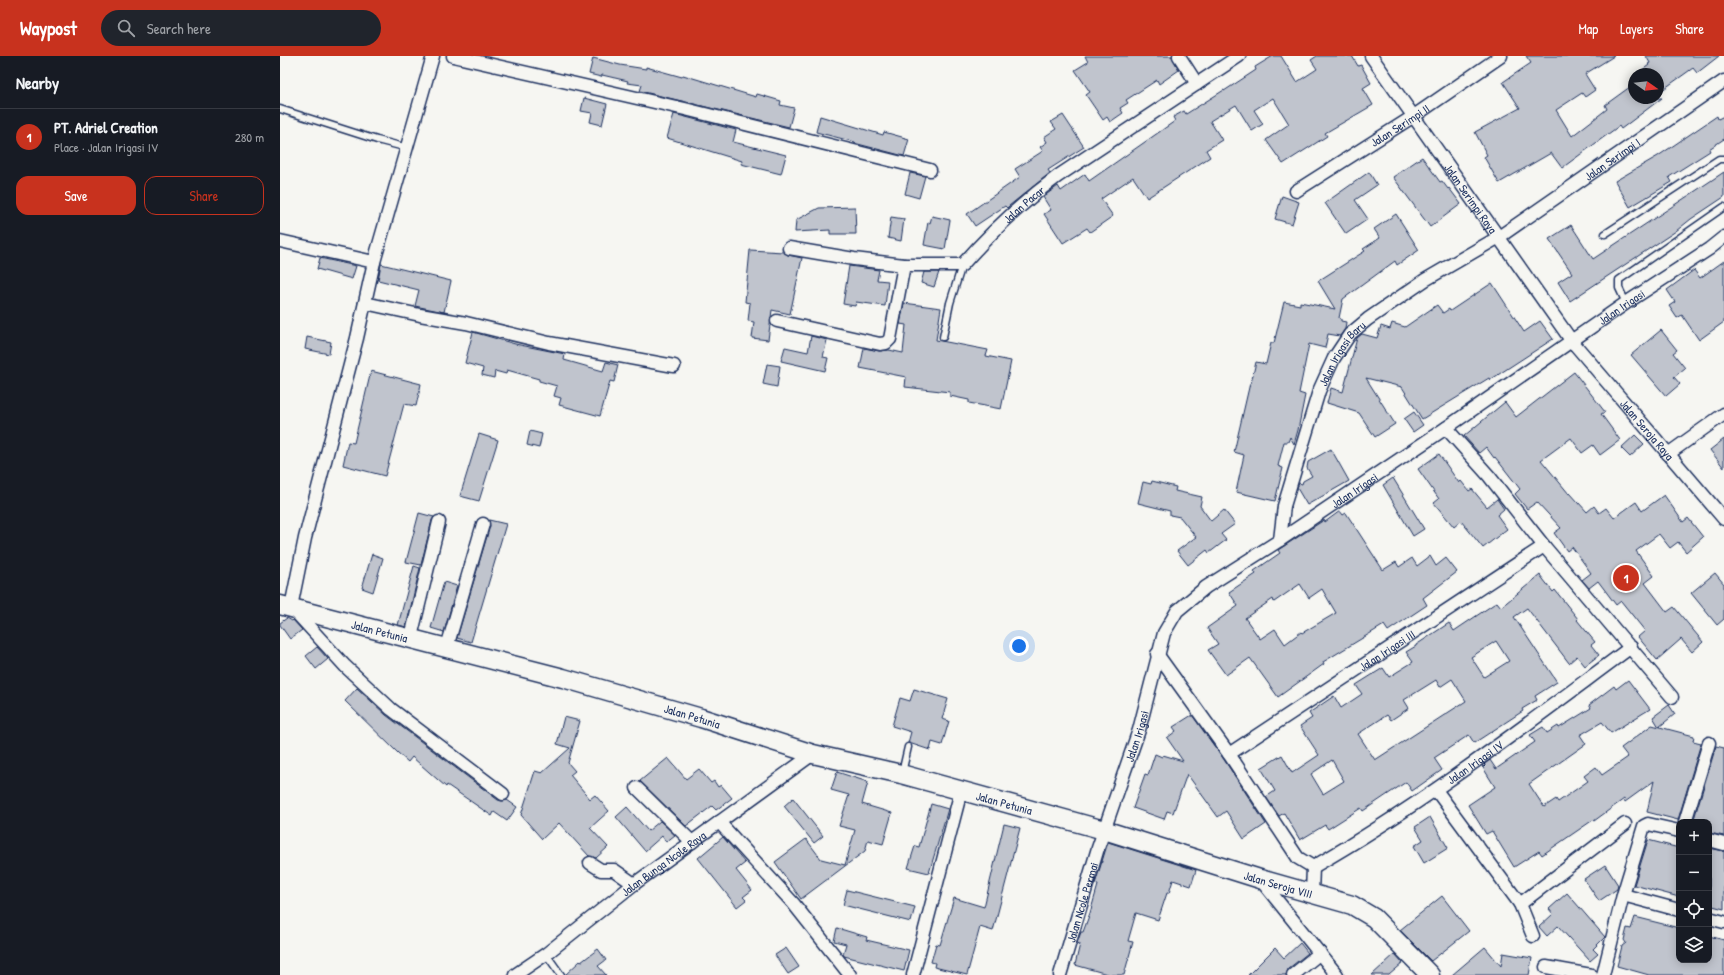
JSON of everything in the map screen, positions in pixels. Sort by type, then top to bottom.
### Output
[{"type":"street","points":[[433,56],[408,148],[374,262],[365,303],[305,538],[285,606],[345,666],[392,709],[503,794]]},
{"type":"street","points":[[453,56],[685,109],[930,170]]},
{"type":"street","points":[[1179,56],[1197,84]]},
{"type":"street","name":"Jalan Pacar","points":[[962,265],[979,246],[1030,197],[1058,176],[1239,56]]},
{"type":"street","name":"Jalan Serimpi Raya","points":[[1371,56],[1571,340]]},
{"type":"street","name":"Jalan Serimpi II","points":[[1296,191],[1414,116],[1502,56]]},
{"type":"street","name":"Jalan Serimpi I","points":[[1499,237],[1724,81]]},
{"type":"street","name":"Jalan Irigasi Baru","points":[[1280,540],[1284,506],[1319,391],[1334,358],[1350,334],[1368,319],[1425,280],[1499,237]]},
{"type":"street","name":"Jalan Irigasi","points":[[1104,830],[1139,730],[1157,654],[1164,633],[1176,611],[1206,587],[1280,540],[1446,428],[1571,340],[1724,238]]},
{"type":"street","points":[[280,242],[374,262]]},
{"type":"street","points":[[789,248],[854,259],[904,264],[962,265]]},
{"type":"street","points":[[777,321],[880,344],[886,343],[890,339],[904,264]]},
{"type":"street","points":[[365,303],[466,323],[549,343],[674,366]]},
{"type":"street","name":"Jalan Seroja Raya","points":[[1571,340],[1724,519]]},
{"type":"street","points":[[1668,454],[1724,414]]},
{"type":"street","points":[[1446,428],[1489,476],[1544,546],[1672,697]]},
{"type":"street","points":[[411,637],[439,522]]},
{"type":"street","points":[[447,647],[483,524]]},
{"type":"street","name":"Jalan Irigasi III","points":[[1229,754],[1544,546]]},
{"type":"street","name":"Jalan Petunia","points":[[285,606],[411,637],[571,680],[701,718],[813,754],[901,774],[1104,830]]},
{"type":"street","name":"Jalan Irigasi IV","points":[[1313,867],[1353,844],[1436,790],[1631,647]]},
{"type":"street","points":[[1157,654],[1229,754],[1298,858],[1313,867],[1312,894]]},
{"type":"street","points":[[1686,819],[1709,743]]},
{"type":"street","name":"Jalan Bunga Ncole Raya","points":[[515,975],[546,954],[634,884],[813,754]]},
{"type":"street","points":[[637,788],[692,842]]},
{"type":"street","points":[[1436,790],[1520,904],[1533,936]]},
{"type":"street","points":[[913,975],[961,791]]},
{"type":"street","points":[[719,822],[793,903],[850,975]]},
{"type":"street","points":[[1520,904],[1625,824]]},
{"type":"street","points":[[1603,975],[1622,895],[1644,826],[1648,824],[1676,831]]},
{"type":"street","name":"Jalan Seroja VIII","points":[[1104,830],[1260,879],[1352,905],[1374,918],[1430,975]]},
{"type":"street","name":"Jalan Ncole Permai","points":[[1060,975],[1104,830]]},
{"type":"street","points":[[1712,841],[1724,844]]},
{"type":"street","points":[[590,863],[601,870],[614,870],[634,884]]},
{"type":"street","points":[[1260,879],[1337,975]]},
{"type":"street","points":[[1622,895],[1676,909]]},
{"type":"street","points":[[1712,919],[1724,922]]},
{"type":"street","points":[[1293,975],[1320,953]]},
{"type":"street","points":[[1546,967],[1591,975]]},
{"type":"lane","points":[[280,109],[370,138],[408,148]]},
{"type":"lane","points":[[1606,234],[1719,160],[1724,159]]},
{"type":"lane","points":[[1626,303],[1619,288],[1619,280],[1724,207]]},
{"type":"lane","points":[[943,337],[950,302],[962,265]]},
{"type":"lane","points":[[901,774],[908,747]]},
{"type":"lane","points":[[546,954],[561,975]]},
{"type":"building","points":[[1085,56],[1172,56],[1179,70],[1159,84],[1157,80],[1126,100],[1128,103],[1120,108],[1123,113],[1110,122],[1107,117],[1103,120],[1086,95],[1090,92],[1075,70],[1088,62]]},
{"type":"building","points":[[1273,56],[1281,56],[1297,82],[1317,69],[1311,60],[1317,56],[1352,56],[1358,66],[1361,65],[1371,83],[1363,88],[1373,105],[1325,133],[1327,136],[1283,164],[1266,140],[1289,124],[1273,98],[1254,110],[1263,124],[1252,131],[1236,105],[1210,121],[1222,140],[1206,150],[1210,157],[1147,198],[1133,177],[1101,199],[1113,216],[1090,232],[1087,228],[1063,243],[1044,214],[1051,210],[1043,197],[1058,186],[1061,191],[1085,174],[1089,181],[1175,121],[1173,117],[1184,111],[1186,114],[1224,91],[1256,70],[1255,67]]},
{"type":"building","points":[[1526,56],[1614,56],[1585,74],[1595,90],[1585,97],[1582,93],[1556,110],[1572,136],[1607,109],[1605,105],[1628,88],[1628,104],[1654,104],[1621,129],[1619,126],[1562,168],[1551,153],[1499,183],[1484,157],[1487,155],[1475,132],[1520,108],[1503,82],[1531,63]]},
{"type":"building","points":[[1646,56],[1719,56],[1697,73],[1693,68],[1664,89],[1664,68],[1645,68],[1650,63]]},
{"type":"building","points":[[593,58],[620,65],[646,69],[646,67],[682,77],[683,75],[756,97],[757,94],[781,101],[780,105],[794,108],[789,127],[640,91],[642,85],[627,83],[628,81],[602,75],[601,77],[589,74]]},
{"type":"building","points":[[584,98],[607,104],[602,125],[590,122],[592,113],[581,111]]},
{"type":"building","points":[[674,114],[736,130],[733,142],[786,155],[781,174],[741,164],[742,161],[667,138]]},
{"type":"building","points":[[1063,115],[1084,147],[1048,170],[1050,173],[1007,208],[1005,206],[975,226],[967,214],[1020,177],[1015,169],[1043,151],[1040,147],[1047,142],[1044,137],[1056,129],[1051,122]]},
{"type":"building","points":[[820,116],[883,135],[884,132],[909,139],[904,156],[816,132]]},
{"type":"building","points":[[1717,116],[1718,119],[1724,116],[1724,139],[1709,149],[1710,151],[1669,177],[1672,182],[1630,207],[1615,181],[1658,156]]},
{"type":"building","points":[[1422,157],[1440,182],[1442,181],[1448,189],[1449,188],[1461,204],[1430,227],[1393,177]]},
{"type":"building","points":[[1369,172],[1377,185],[1355,200],[1368,219],[1346,234],[1325,203]]},
{"type":"building","points":[[1724,172],[1724,197],[1676,231],[1570,301],[1558,282],[1572,273],[1549,239],[1571,225],[1593,259]]},
{"type":"building","points":[[910,173],[925,176],[919,198],[905,194]]},
{"type":"building","points":[[1282,196],[1299,202],[1292,224],[1275,219]]},
{"type":"building","points":[[855,207],[856,234],[830,234],[830,230],[795,232],[796,220],[819,208]]},
{"type":"building","points":[[1396,214],[1419,250],[1397,265],[1395,261],[1343,299],[1339,318],[1341,321],[1346,322],[1345,329],[1340,336],[1328,334],[1325,348],[1309,344],[1299,393],[1305,395],[1298,430],[1294,444],[1290,437],[1288,442],[1284,442],[1278,466],[1283,468],[1275,501],[1236,492],[1244,455],[1234,452],[1250,383],[1256,362],[1266,364],[1271,343],[1274,343],[1284,302],[1300,305],[1300,302],[1335,309],[1318,281],[1365,251],[1363,249],[1380,238],[1374,229]]},
{"type":"building","points":[[932,216],[950,220],[945,249],[924,245],[928,222],[930,223]]},
{"type":"building","points":[[891,217],[904,219],[901,241],[888,238]]},
{"type":"building","points":[[750,250],[783,252],[788,255],[802,258],[790,314],[772,310],[768,340],[752,338],[754,322],[748,321],[750,303],[745,302]]},
{"type":"building","points":[[320,258],[356,266],[352,279],[317,269]]},
{"type":"building","points":[[1724,261],[1724,322],[1699,340],[1682,315],[1677,318],[1669,306],[1675,302],[1667,290],[1694,270],[1700,278]]},
{"type":"building","points":[[381,264],[451,281],[444,312],[415,306],[419,290],[378,280]]},
{"type":"building","points":[[849,266],[879,270],[877,280],[888,281],[885,306],[856,302],[855,306],[843,304]]},
{"type":"building","points":[[924,272],[939,272],[934,287],[921,283]]},
{"type":"building","points":[[1492,283],[1524,332],[1540,321],[1553,339],[1490,380],[1489,378],[1422,419],[1402,387],[1366,378],[1395,424],[1375,437],[1359,413],[1327,403],[1331,388],[1343,392],[1357,338],[1362,334],[1377,338],[1381,326],[1390,329],[1392,323],[1405,327],[1437,305],[1443,313],[1449,309],[1450,311]]},
{"type":"building","points":[[904,303],[941,308],[936,340],[988,350],[986,356],[1011,361],[1001,409],[969,403],[969,400],[950,396],[950,392],[905,387],[906,377],[860,368],[864,348],[903,353],[906,325],[900,324]]},
{"type":"building","points":[[1661,330],[1677,350],[1673,353],[1685,368],[1674,377],[1680,384],[1666,396],[1631,355]]},
{"type":"building","points":[[473,332],[515,344],[565,354],[564,360],[603,371],[606,362],[618,365],[614,382],[610,381],[600,416],[559,405],[561,398],[554,396],[557,386],[539,381],[539,379],[507,370],[506,374],[495,371],[494,378],[482,375],[483,368],[465,363]]},
{"type":"building","points":[[811,336],[827,340],[823,357],[828,358],[825,371],[781,361],[785,347],[808,352]]},
{"type":"building","points":[[307,337],[331,342],[329,354],[305,349]]},
{"type":"building","points":[[767,364],[780,366],[777,387],[763,384]]},
{"type":"building","points":[[371,371],[421,384],[416,406],[404,404],[385,476],[343,465],[348,442],[354,443]]},
{"type":"building","points":[[1574,372],[1605,412],[1601,414],[1620,440],[1600,455],[1593,445],[1582,453],[1571,438],[1541,460],[1569,494],[1570,493],[1587,512],[1594,506],[1599,513],[1606,508],[1614,518],[1636,502],[1642,511],[1664,495],[1683,522],[1688,518],[1703,537],[1686,552],[1678,542],[1670,548],[1659,534],[1636,551],[1654,576],[1645,583],[1667,612],[1674,607],[1703,642],[1692,652],[1681,639],[1657,660],[1638,637],[1645,631],[1621,601],[1616,605],[1598,581],[1589,588],[1582,580],[1591,573],[1572,547],[1567,551],[1554,533],[1561,528],[1537,502],[1527,509],[1515,494],[1520,489],[1495,457],[1494,458],[1486,447],[1479,453],[1464,436],[1505,402],[1516,417]]},
{"type":"building","points":[[1414,412],[1423,425],[1413,432],[1404,419]]},
{"type":"building","points":[[530,431],[542,434],[539,448],[527,445]]},
{"type":"building","points":[[479,434],[498,440],[479,501],[460,496]]},
{"type":"building","points":[[1635,435],[1644,444],[1630,457],[1621,448]]},
{"type":"building","points":[[1724,439],[1724,468],[1710,450]]},
{"type":"building","points":[[1331,449],[1349,481],[1307,505],[1297,488],[1299,483],[1302,484],[1303,481],[1312,476],[1307,468],[1308,462]]},
{"type":"building","points":[[1439,454],[1459,483],[1461,481],[1469,491],[1472,489],[1487,507],[1497,499],[1504,509],[1497,515],[1507,529],[1483,548],[1461,521],[1454,527],[1434,503],[1439,499],[1418,469]]},
{"type":"building","points":[[1393,478],[1424,529],[1413,536],[1383,485]]},
{"type":"building","points":[[1152,481],[1176,487],[1175,491],[1202,497],[1200,506],[1211,521],[1224,510],[1235,524],[1221,534],[1226,540],[1209,553],[1207,550],[1188,565],[1177,551],[1196,537],[1180,517],[1170,515],[1170,511],[1138,503],[1143,482],[1151,484]]},
{"type":"building","points":[[1340,511],[1343,515],[1346,513],[1383,570],[1396,562],[1399,567],[1412,558],[1417,566],[1430,556],[1436,566],[1446,558],[1457,572],[1423,598],[1427,605],[1388,631],[1384,625],[1323,662],[1324,664],[1278,697],[1250,658],[1226,675],[1208,650],[1218,644],[1207,628],[1238,606],[1229,592],[1256,574],[1254,571],[1280,553],[1278,550],[1324,520],[1325,522]],"holes":[[[1300,584],[1309,598],[1322,589],[1336,613],[1302,633],[1301,632],[1285,644],[1275,629],[1260,639],[1245,618],[1273,599],[1274,602]]]},
{"type":"building","points":[[419,513],[434,517],[421,565],[406,562]]},
{"type":"building","points":[[489,520],[506,524],[471,642],[457,638],[490,526]]},
{"type":"building","points":[[372,554],[383,558],[373,592],[362,588]]},
{"type":"building","points":[[414,566],[420,568],[406,627],[398,625]]},
{"type":"building","points":[[1715,573],[1724,584],[1724,619],[1717,625],[1691,593]]},
{"type":"building","points":[[1540,575],[1553,592],[1555,590],[1595,642],[1591,645],[1599,655],[1585,666],[1577,656],[1569,663],[1527,608],[1514,617],[1557,682],[1535,696],[1537,700],[1522,709],[1523,711],[1474,743],[1469,735],[1434,758],[1442,770],[1412,791],[1406,782],[1363,811],[1361,808],[1328,829],[1325,825],[1300,840],[1284,813],[1279,816],[1266,797],[1275,791],[1261,768],[1282,755],[1292,773],[1319,755],[1300,726],[1312,718],[1309,713],[1334,696],[1341,708],[1362,694],[1356,685],[1383,668],[1389,677],[1413,662],[1406,652],[1449,623],[1454,631],[1497,602],[1501,607]],"holes":[[[1496,641],[1509,661],[1484,677],[1471,657]],[[1452,679],[1466,701],[1375,760],[1358,734],[1387,715],[1391,720],[1409,708],[1404,700],[1436,680],[1440,687]],[[1332,760],[1344,781],[1323,794],[1311,774]]]},
{"type":"building","points":[[444,582],[457,586],[444,632],[431,628]]},
{"type":"building","points":[[287,618],[292,621],[293,620],[302,630],[290,639],[280,625],[280,623]]},
{"type":"building","points":[[317,647],[328,659],[316,669],[306,656]]},
{"type":"building","points":[[1628,680],[1650,709],[1611,733],[1602,722],[1580,735],[1586,744],[1529,784],[1544,807],[1556,799],[1558,802],[1588,781],[1584,776],[1596,767],[1602,775],[1628,757],[1621,748],[1652,725],[1694,736],[1693,741],[1701,743],[1678,819],[1647,812],[1654,781],[1625,802],[1624,799],[1594,821],[1593,820],[1542,855],[1539,851],[1514,867],[1492,831],[1486,834],[1468,805],[1495,787],[1482,766],[1490,760],[1496,769],[1535,742],[1530,735],[1543,727],[1547,733],[1558,726],[1559,728],[1591,708],[1589,705],[1614,686],[1616,689]]},
{"type":"building","points":[[357,688],[386,715],[498,800],[507,800],[517,807],[507,821],[494,812],[492,816],[447,785],[446,787],[412,757],[408,762],[345,701]]},
{"type":"building","points":[[914,689],[948,699],[942,719],[949,721],[942,745],[932,742],[930,750],[908,743],[911,732],[892,726],[900,698],[910,701]]},
{"type":"building","points":[[1669,705],[1675,714],[1659,727],[1653,717]]},
{"type":"building","points":[[1192,715],[1223,758],[1266,824],[1244,839],[1226,811],[1218,817],[1187,774],[1173,813],[1167,811],[1164,819],[1133,808],[1145,774],[1148,775],[1155,754],[1162,757],[1163,755],[1183,761],[1167,738],[1176,731],[1173,727]]},
{"type":"building","points":[[564,717],[580,721],[568,763],[575,771],[570,775],[590,799],[595,795],[609,811],[590,828],[608,847],[596,858],[589,856],[559,823],[542,839],[521,815],[535,771],[542,773],[570,748],[557,744]]},
{"type":"building","points":[[1716,746],[1724,748],[1724,836],[1712,834],[1712,819],[1694,819]]},
{"type":"building","points":[[668,758],[686,779],[699,769],[711,783],[714,781],[718,787],[721,785],[732,798],[716,810],[712,806],[686,826],[640,781]]},
{"type":"building","points":[[837,772],[868,782],[862,804],[892,813],[883,844],[868,840],[865,851],[801,899],[775,862],[806,839],[821,859],[845,865],[855,830],[839,826],[849,795],[831,790]]},
{"type":"building","points":[[793,798],[823,836],[814,843],[784,806]]},
{"type":"building","points":[[931,804],[948,809],[929,873],[908,868],[915,846],[919,847]]},
{"type":"building","points":[[627,807],[648,831],[660,821],[675,835],[666,842],[662,836],[645,851],[616,817]]},
{"type":"building","points":[[1430,817],[1448,848],[1424,863],[1414,846],[1423,840],[1415,827]]},
{"type":"building","points":[[1004,824],[1020,828],[993,931],[980,927],[967,975],[934,967],[935,963],[931,962],[936,944],[940,945],[954,898],[984,907]]},
{"type":"building","points":[[723,837],[745,863],[736,870],[752,890],[743,897],[746,900],[737,907],[698,858]]},
{"type":"building","points":[[1648,840],[1676,847],[1676,896],[1634,885]]},
{"type":"building","points":[[1108,842],[1196,870],[1191,886],[1173,880],[1158,920],[1136,913],[1128,941],[1133,942],[1124,975],[1111,975],[1075,965],[1080,944],[1077,943],[1090,913],[1098,885],[1095,884]]},
{"type":"building","points":[[1712,849],[1724,851],[1724,909],[1712,906]]},
{"type":"building","points":[[1605,865],[1618,885],[1617,889],[1599,901],[1584,879]]},
{"type":"building","points":[[847,890],[915,907],[911,922],[843,905]]},
{"type":"building","points":[[1567,893],[1605,937],[1593,949],[1598,954],[1590,961],[1558,926],[1547,936],[1539,927],[1553,914],[1549,909]]},
{"type":"building","points":[[1442,896],[1469,931],[1431,961],[1400,930]]},
{"type":"building","points":[[1635,917],[1676,927],[1676,963],[1712,963],[1712,937],[1724,940],[1724,975],[1649,975],[1617,966],[1622,946],[1626,943],[1624,940],[1627,928],[1631,929]]},
{"type":"building","points":[[837,928],[867,937],[866,940],[909,950],[904,971],[844,956],[843,954],[846,944],[834,941]]},
{"type":"building","points":[[1300,943],[1308,953],[1288,969],[1286,975],[1248,975],[1275,948],[1284,958]]},
{"type":"building","points":[[1485,947],[1501,966],[1503,953],[1532,958],[1529,975],[1452,975]]},
{"type":"building","points":[[786,948],[799,967],[788,974],[775,955]]},
{"type":"building","points":[[598,949],[606,960],[598,966],[606,975],[565,975],[580,961],[581,962]]},
{"type":"building","points":[[1395,954],[1403,963],[1389,975],[1372,975]]},
{"type":"place","name":"PT. Adriel Creation","points":[[1626,578]]}]
